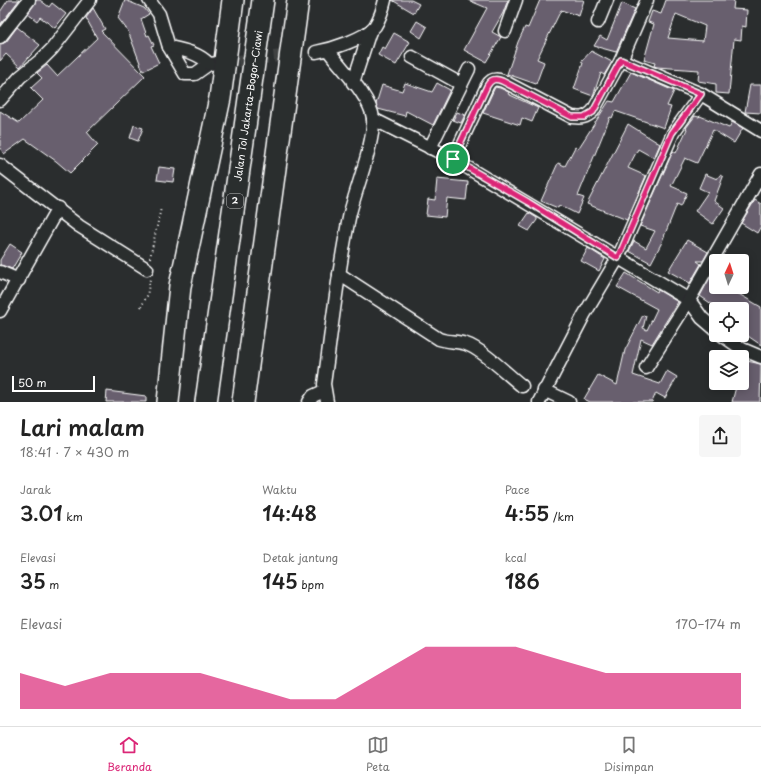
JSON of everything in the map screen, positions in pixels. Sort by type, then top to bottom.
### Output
[{"type":"highway","points":[[168,402],[180,286],[220,98],[233,0]]},
{"type":"highway","name":"Jalan Tol Jakarta–Bogor–Ciawi","points":[[206,402],[263,0]]},
{"type":"highway","points":[[243,402],[298,0]]},
{"type":"street","points":[[0,37],[29,0]]},
{"type":"street","points":[[0,100],[20,77],[52,49],[90,0]]},
{"type":"street","points":[[149,0],[159,14],[169,47],[185,74],[195,74],[215,63],[190,52],[169,47]]},
{"type":"street","points":[[353,83],[370,31],[379,18],[385,0]]},
{"type":"street","points":[[505,31],[516,0]]},
{"type":"street","points":[[598,22],[607,0]]},
{"type":"street","points":[[453,159],[487,86],[492,80],[495,79],[502,81],[572,117],[584,117],[593,112],[621,60],[647,0]]},
{"type":"street","points":[[309,402],[313,396],[326,396],[339,274],[350,213],[369,144],[373,119],[366,100],[353,83],[322,51],[370,31]]},
{"type":"street","points":[[412,56],[462,84]]},
{"type":"street","points":[[621,60],[701,94],[761,131]]},
{"type":"street","points":[[430,148],[469,69]]},
{"type":"street","points":[[539,402],[584,315],[618,258],[672,133],[701,94]]},
{"type":"street","points":[[373,119],[453,159],[528,202],[689,300],[702,318],[709,324]]},
{"type":"street","points":[[1,168],[58,208],[79,226],[147,269]]},
{"type":"street","points":[[646,368],[689,300],[761,174]]},
{"type":"street","points":[[0,311],[19,280],[58,208]]},
{"type":"street","points":[[0,272],[19,280]]},
{"type":"street","points":[[339,274],[439,339],[448,342],[466,344],[477,350],[522,386]]},
{"type":"street","points":[[732,342],[742,349],[761,357]]},
{"type":"street","points":[[544,390],[569,402]]},
{"type":"path","points":[[141,308],[147,296],[150,284],[150,274],[147,269],[161,208]]},
{"type":"building","points":[[8,0],[19,0],[0,25],[0,12]]},
{"type":"building","points":[[36,0],[40,0],[49,7],[52,3],[66,14],[55,28],[40,17],[37,21],[28,14]]},
{"type":"building","points":[[125,0],[144,8],[149,14],[141,19],[147,36],[149,35],[154,45],[151,46],[159,63],[143,71],[128,31],[118,18]]},
{"type":"building","points":[[392,0],[411,0],[419,4],[414,13]]},
{"type":"building","points":[[468,0],[508,0],[503,13],[492,32],[501,37],[486,62],[464,50],[487,8]]},
{"type":"building","points":[[540,0],[584,0],[579,16],[561,10],[537,59],[544,62],[536,84],[507,74],[518,42],[525,27],[528,28]]},
{"type":"building","points":[[666,0],[734,0],[733,9],[747,10],[746,27],[742,26],[741,40],[734,39],[729,94],[716,93],[716,84],[698,81],[699,70],[657,67],[654,66],[655,63],[644,60],[654,24],[648,22],[652,11],[661,14]],"holes":[[[676,14],[705,26],[703,41],[668,38]]]},
{"type":"building","points":[[622,3],[635,9],[616,52],[594,46],[600,36],[607,40]]},
{"type":"building","points":[[93,8],[105,29],[101,31],[145,76],[87,132],[98,145],[70,173],[25,139],[4,154],[0,148],[0,111],[19,123],[43,100],[31,88],[42,78],[37,73],[47,65],[57,76],[97,38],[86,18]]},
{"type":"building","points":[[417,21],[427,27],[421,38],[411,31]]},
{"type":"building","points":[[17,27],[40,45],[20,67],[6,54],[0,61],[0,44],[6,42]]},
{"type":"building","points":[[394,33],[410,42],[396,65],[378,55],[382,47],[385,49]]},
{"type":"building","points":[[591,51],[612,62],[604,75],[601,73],[593,96],[574,89],[583,63],[581,62]]},
{"type":"building","points":[[631,72],[674,91],[667,106],[671,107],[664,128],[615,111],[612,118],[610,117],[578,196],[584,198],[577,214],[559,205],[558,208],[541,201],[558,163],[565,166],[575,147],[578,149],[609,101],[614,102]]},
{"type":"building","points":[[405,83],[432,92],[437,83],[450,90],[433,125],[406,111],[405,116],[378,109],[376,104],[382,85],[402,91]]},
{"type":"building","points":[[750,85],[761,85],[761,113],[745,112]]},
{"type":"building","points":[[495,87],[509,92],[508,94],[538,108],[532,122],[522,118],[520,125],[483,113]]},
{"type":"building","points":[[457,112],[465,115],[461,123],[453,120]]},
{"type":"building","points":[[695,116],[700,116],[729,128],[732,122],[743,128],[734,143],[713,130],[697,163],[685,158],[671,186],[687,193],[681,206],[677,204],[661,244],[651,263],[629,251],[634,241],[646,248],[655,231],[640,226],[673,151],[676,153],[687,129],[686,128]]},
{"type":"building","points":[[628,124],[660,144],[654,158],[638,149],[628,168],[646,176],[627,220],[587,204]]},
{"type":"building","points":[[134,125],[143,128],[138,141],[130,138]]},
{"type":"building","points":[[159,167],[175,169],[173,182],[157,180]]},
{"type":"building","points":[[705,174],[717,179],[720,175],[723,177],[714,201],[724,208],[713,224],[695,211],[708,192],[699,188]]},
{"type":"building","points":[[437,179],[468,182],[466,200],[447,198],[445,217],[426,215],[428,199],[435,200]]},
{"type":"building","points":[[755,200],[761,204],[761,226],[757,233],[741,223]]},
{"type":"building","points":[[529,213],[537,218],[537,220],[529,231],[520,226]]},
{"type":"building","points":[[687,240],[708,252],[703,261],[697,261],[701,264],[690,283],[668,271]]},
{"type":"building","points":[[10,244],[22,252],[12,269],[0,265],[0,260]]},
{"type":"building","points":[[588,248],[605,259],[599,271],[581,261]]},
{"type":"building","points":[[626,273],[657,292],[658,290],[678,302],[652,344],[641,339],[633,375],[660,384],[667,371],[677,377],[665,398],[656,393],[652,402],[590,402],[584,399],[598,375],[617,385],[625,350],[643,315],[646,316],[643,328],[647,330],[657,309],[617,287]]},
{"type":"building","points":[[709,279],[709,294],[739,294],[761,307],[761,345],[749,337],[749,302],[709,302],[700,296]]},
{"type":"building","points":[[749,361],[761,364],[760,402],[732,402],[735,390],[749,390]]},
{"type":"building","points":[[107,391],[146,396],[146,402],[106,402]]},
{"type":"tunnel","points":[[220,63],[316,52]]},
{"type":"route","points":[[621,60],[701,94],[691,105],[672,133],[618,258],[528,202],[453,159],[489,82],[495,79],[498,79],[572,117],[578,118],[584,117],[593,112],[621,60]]}]
